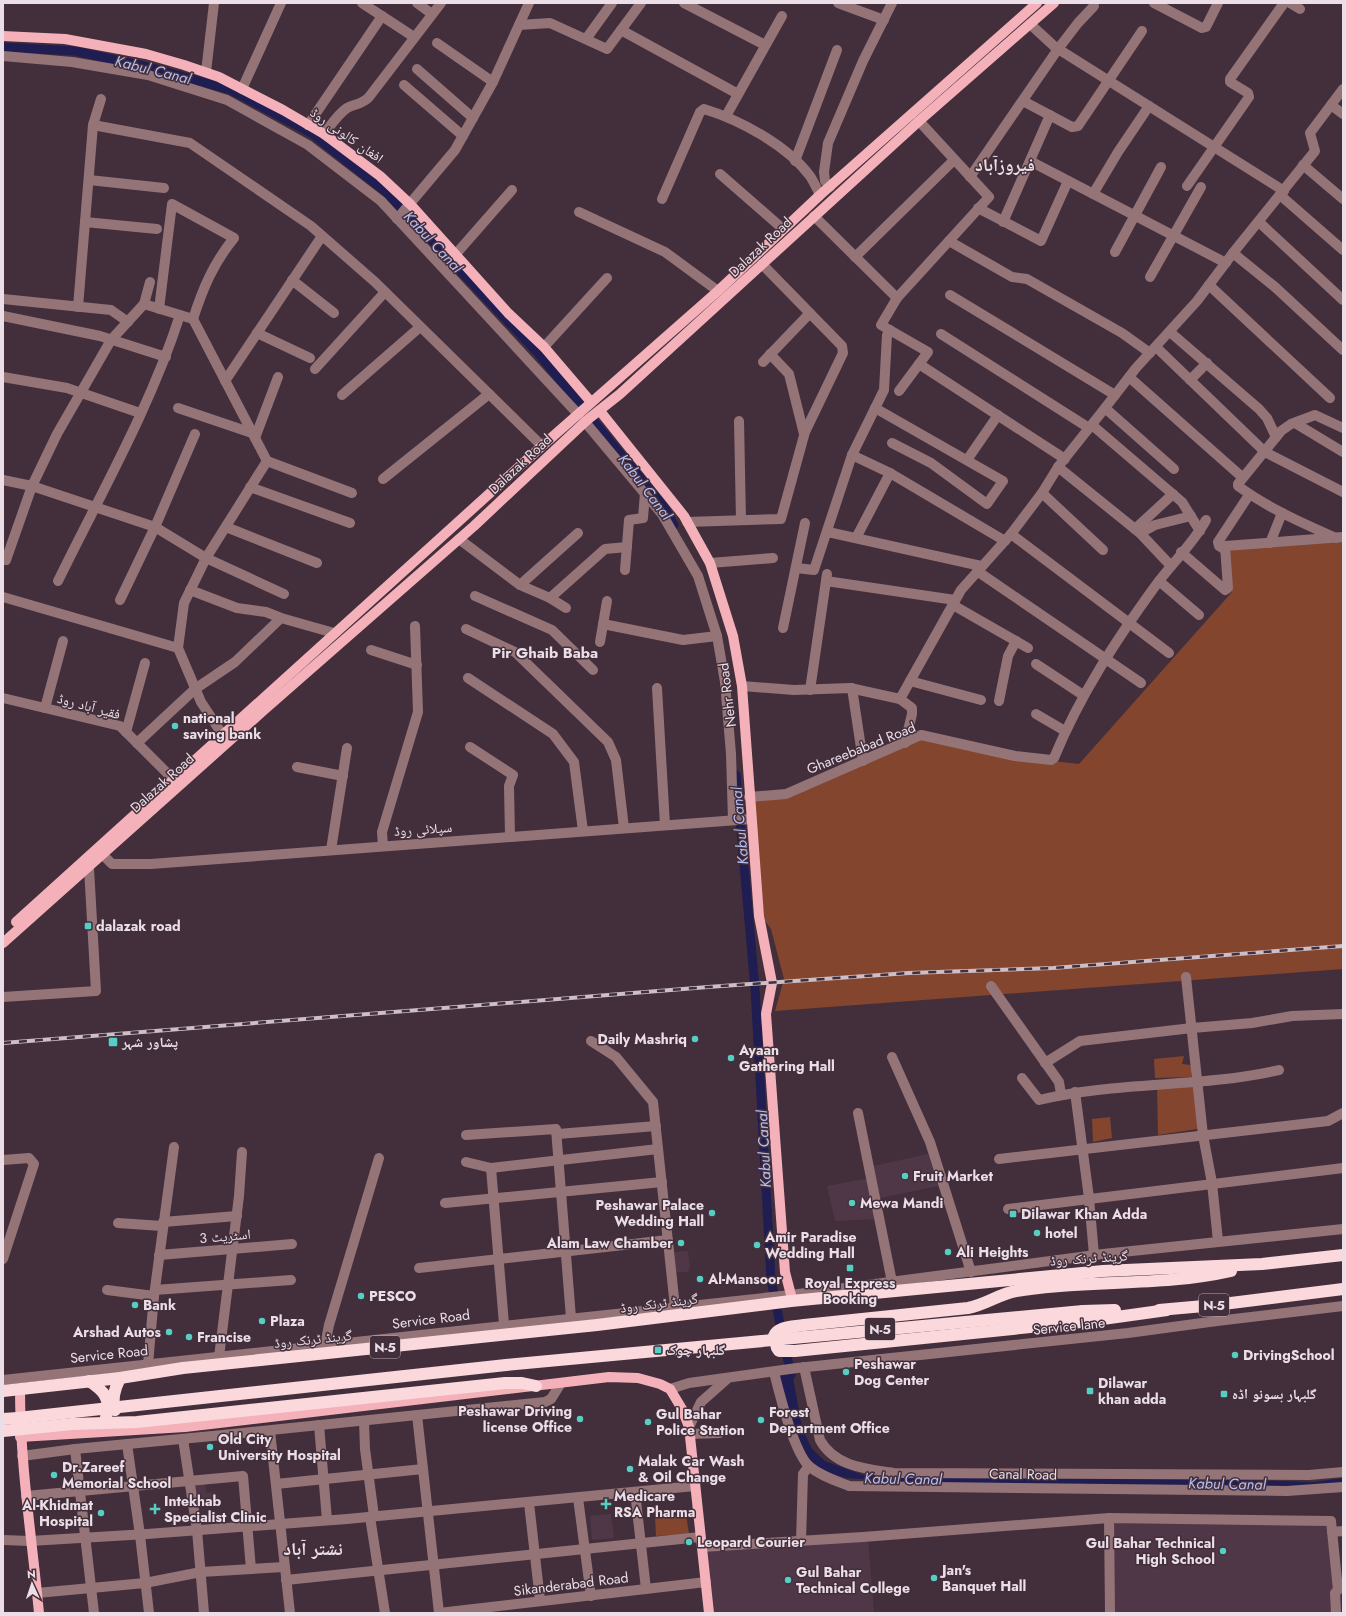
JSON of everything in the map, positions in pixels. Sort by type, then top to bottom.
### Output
[{"type":"highway","name":"گرینڈ ٹرنک روڈ","points":[[3,1391],[120,1378],[183,1368],[597,1325],[788,1297],[1067,1275],[1262,1264],[1343,1254]]},
{"type":"highway","points":[[1167,1310],[1081,1322],[784,1352],[777,1348],[774,1336],[778,1331],[785,1328],[968,1308],[985,1304],[1015,1291],[1209,1276],[1262,1264]]},
{"type":"highway","name":"N-5","points":[[3,1420],[530,1362],[1083,1311],[1167,1310],[1343,1288]]},
{"type":"highway","points":[[120,1378],[116,1387],[113,1404],[119,1418],[126,1422]]},
{"type":"highway","points":[[89,1381],[102,1389],[105,1396],[106,1416],[100,1423]]},
{"type":"highway","points":[[3,1431],[20,1433],[100,1423],[126,1422],[505,1383],[522,1383],[536,1386]]},
{"type":"main road","name":"Dalazak Road","points":[[158,799],[173,780],[211,751],[222,734],[590,403],[718,291],[830,186],[1037,3]]},
{"type":"main road","name":"Dalazak Road","points":[[3,943],[211,751],[339,644],[459,539],[586,421],[598,412],[762,264],[919,120],[1054,3]]},
{"type":"main road","points":[[1021,17],[1030,24]]},
{"type":"main road","name":"افغان کالونی روڈ","points":[[3,36],[65,39],[146,54],[206,72],[242,89],[324,134],[380,176],[411,205],[508,313],[544,347],[590,403]]},
{"type":"main road","name":"Nehr Road","points":[[598,412],[687,522],[710,563],[733,636],[742,686],[750,819],[759,916],[772,983],[766,1014],[788,1297]]},
{"type":"main road","points":[[332,635],[339,644]]},
{"type":"main road","name":"Dalazak Road","points":[[3,934],[85,868]]},
{"type":"main road","points":[[20,1433],[186,1427],[625,1376],[650,1380],[670,1389],[678,1400],[689,1431],[709,1613]]},
{"type":"main road","points":[[20,1389],[20,1433],[30,1541],[39,1613]]},
{"type":"street","points":[[206,72],[214,3]]},
{"type":"street","points":[[242,89],[281,3]]},
{"type":"street","points":[[362,3],[414,37]]},
{"type":"street","points":[[417,3],[432,14]]},
{"type":"street","points":[[324,134],[341,113],[348,108],[364,102],[441,3]]},
{"type":"street","points":[[397,219],[411,205],[455,150],[493,82],[529,3]]},
{"type":"street","points":[[586,39],[612,3]]},
{"type":"street","points":[[519,25],[550,23],[607,49],[642,3]]},
{"type":"street","points":[[684,3],[765,46]]},
{"type":"street","points":[[838,3],[856,6],[884,20]]},
{"type":"street","points":[[830,186],[826,182],[824,172],[828,143],[892,3]]},
{"type":"street","points":[[1154,3],[1202,28],[1206,27],[1218,3]]},
{"type":"street","points":[[1187,186],[1213,146],[1249,96],[1248,93],[1230,82],[1230,79],[1284,3]]},
{"type":"street","points":[[1290,3],[1300,9]]},
{"type":"street","points":[[970,177],[1058,49],[1078,23],[1094,6]]},
{"type":"street","points":[[308,124],[382,16]]},
{"type":"street","points":[[726,116],[782,16]]},
{"type":"street","points":[[1030,24],[1058,49],[1213,146],[1282,193],[1343,250]]},
{"type":"street","points":[[621,30],[738,94]]},
{"type":"street","points":[[1023,101],[1075,127],[1082,120],[1142,31]]},
{"type":"street","points":[[437,43],[493,82]]},
{"type":"street","points":[[795,161],[837,50]]},
{"type":"street","points":[[3,56],[72,62],[148,75],[227,100],[308,145],[381,201],[579,413]]},
{"type":"street","points":[[417,69],[473,118]]},
{"type":"street","points":[[404,85],[463,136]]},
{"type":"street","points":[[900,699],[954,603],[979,568],[1008,537],[1042,493],[1062,463],[1090,426],[1129,377],[1170,332],[1209,285],[1315,151],[1310,133],[1343,89]]},
{"type":"street","points":[[78,307],[93,125],[101,99]]},
{"type":"street","points":[[1331,105],[1343,114]]},
{"type":"street","points":[[1093,194],[1118,152],[1149,106]]},
{"type":"street","points":[[662,199],[700,112],[704,109],[726,116],[766,139],[795,161],[810,176],[820,195]]},
{"type":"street","points":[[1003,222],[1050,115]]},
{"type":"street","points":[[899,391],[928,352],[881,325],[897,298],[989,197],[919,120]]},
{"type":"street","points":[[93,125],[190,143],[292,213],[322,236],[385,292],[542,446]]},
{"type":"street","points":[[855,257],[954,160]]},
{"type":"street","points":[[1030,161],[1226,263]]},
{"type":"street","points":[[1303,165],[1343,199]]},
{"type":"street","points":[[1115,252],[1161,167]]},
{"type":"street","points":[[720,174],[784,229]]},
{"type":"street","points":[[89,180],[164,188]]},
{"type":"street","points":[[978,208],[1041,241],[1068,181]]},
{"type":"street","points":[[1150,277],[1201,187]]},
{"type":"street","points":[[455,255],[512,190]]},
{"type":"street","points":[[159,309],[172,204],[234,238],[222,253],[204,285],[193,319]]},
{"type":"street","points":[[579,212],[665,252],[718,291]]},
{"type":"street","points":[[814,216],[897,298]]},
{"type":"street","points":[[85,222],[157,229]]},
{"type":"street","points":[[1259,222],[1343,300]]},
{"type":"street","points":[[225,380],[322,236]]},
{"type":"street","points":[[949,241],[1012,277],[1027,279],[1153,350],[1190,380],[1265,452],[1343,492]]},
{"type":"street","points":[[1233,253],[1275,287],[1343,350]]},
{"type":"street","points":[[687,522],[781,519],[804,434],[843,353],[842,346],[762,264]]},
{"type":"street","points":[[544,347],[607,278]]},
{"type":"street","points":[[292,280],[334,313]]},
{"type":"street","points":[[3,560],[6,560],[8,540],[57,434],[111,340],[144,304],[150,282]]},
{"type":"street","points":[[1209,285],[1330,398]]},
{"type":"street","points":[[315,369],[385,292]]},
{"type":"street","points":[[950,295],[1115,395]]},
{"type":"street","points":[[3,299],[111,310],[128,322]]},
{"type":"street","points":[[144,304],[193,319],[267,461],[352,493]]},
{"type":"street","points":[[763,362],[810,313]]},
{"type":"street","points":[[58,581],[166,357],[180,315]]},
{"type":"street","points":[[3,316],[111,340],[166,357]]},
{"type":"street","points":[[342,395],[420,327]]},
{"type":"street","points":[[796,568],[814,570],[828,532],[852,455],[884,390],[887,336],[890,330]]},
{"type":"street","points":[[1170,332],[1259,409],[1267,418],[1276,437]]},
{"type":"street","points":[[257,333],[310,358]]},
{"type":"street","points":[[941,334],[1090,426],[1182,502],[1200,531]]},
{"type":"street","points":[[770,354],[789,374],[804,434]]},
{"type":"street","points":[[1190,380],[1207,363]]},
{"type":"street","points":[[919,364],[998,415],[1062,463],[1137,531],[1171,566]]},
{"type":"street","points":[[253,435],[278,376]]},
{"type":"street","points":[[3,377],[67,388],[140,413]]},
{"type":"street","points":[[1129,377],[1242,477]]},
{"type":"street","points":[[383,479],[489,394]]},
{"type":"street","points":[[178,408],[253,435]]},
{"type":"street","points":[[874,408],[1003,481],[987,504],[930,463],[892,443]]},
{"type":"street","points":[[1105,408],[1174,469]]},
{"type":"street","points":[[967,460],[998,415]]},
{"type":"street","points":[[1339,538],[1282,513],[1249,495],[1238,486],[1242,477],[1265,452],[1281,431],[1295,423],[1315,415],[1343,428]]},
{"type":"street","points":[[739,420],[741,520]]},
{"type":"street","points":[[586,421],[662,514],[698,576],[717,636],[725,682],[731,754],[733,820]]},
{"type":"street","points":[[1295,423],[1343,452]]},
{"type":"street","points":[[120,600],[155,527],[195,434]]},
{"type":"street","points":[[852,455],[890,473],[1008,537],[1129,622],[1169,653]]},
{"type":"street","points":[[222,734],[201,702],[178,648],[184,603],[206,558],[267,461]]},
{"type":"street","points":[[856,538],[890,473]]},
{"type":"street","points":[[3,480],[32,486],[155,527],[206,558],[284,594]]},
{"type":"street","points":[[250,487],[350,523]]},
{"type":"street","points":[[625,570],[629,520],[643,518],[645,493]]},
{"type":"street","points":[[1042,493],[1103,550]]},
{"type":"street","points":[[1137,531],[1173,494]]},
{"type":"street","points":[[1224,550],[1219,546],[1218,542],[1249,495]]},
{"type":"street","points":[[1270,543],[1282,513]]},
{"type":"street","points":[[1137,531],[1191,516]]},
{"type":"street","points":[[1036,714],[1065,731],[1083,694],[1129,622],[1181,552],[1200,531],[1206,520]]},
{"type":"street","points":[[783,628],[805,523]]},
{"type":"street","points":[[226,527],[317,563]]},
{"type":"street","points":[[828,532],[979,568],[1141,684]]},
{"type":"street","points":[[520,585],[578,533]]},
{"type":"street","points":[[1181,552],[1225,590],[1228,588],[1224,550],[1225,546],[1339,538]]},
{"type":"street","points":[[459,539],[520,585],[550,598],[566,608]]},
{"type":"street","points":[[550,598],[605,549],[627,547]]},
{"type":"street","points":[[710,563],[773,558]]},
{"type":"street","points":[[810,690],[827,578],[954,603],[1028,648]]},
{"type":"street","points":[[1159,581],[1200,615]]},
{"type":"street","points":[[190,590],[238,608],[266,612],[332,635]]},
{"type":"street","points":[[3,596],[178,648]]},
{"type":"street","points":[[475,596],[552,630],[593,670]]},
{"type":"street","points":[[600,642],[607,601]]},
{"type":"street","points":[[137,743],[195,688],[235,662],[281,618]]},
{"type":"street","points":[[603,624],[684,640],[717,636]]},
{"type":"street","points":[[384,846],[382,832],[418,712],[415,626]]},
{"type":"street","points":[[466,630],[515,652],[608,742],[616,760],[624,828]]},
{"type":"street","points":[[45,708],[63,641]]},
{"type":"street","points":[[999,701],[1008,656],[1016,641]]},
{"type":"street","points":[[371,650],[417,665]]},
{"type":"street","points":[[126,732],[145,663]]},
{"type":"street","points":[[1036,664],[1083,694]]},
{"type":"street","points":[[468,678],[553,734],[574,762],[583,832]]},
{"type":"street","points":[[910,681],[981,700]]},
{"type":"street","points":[[742,686],[794,690],[852,688],[900,699],[912,708],[905,743]]},
{"type":"street","points":[[657,688],[665,825]]},
{"type":"street","points":[[852,688],[863,761]]},
{"type":"street","name":"فقیر آباد روڈ","points":[[3,698],[120,726],[173,780]]},
{"type":"street","name":"Ghareebabad Road","points":[[749,797],[786,794],[921,735],[1015,756],[1044,760],[1054,758],[1065,731]]},
{"type":"street","points":[[470,746],[513,775],[509,786],[510,837]]},
{"type":"street","points":[[331,850],[347,748]]},
{"type":"street","points":[[297,767],[343,776]]},
{"type":"street","name":"سپلائی روڈ","points":[[100,852],[112,864],[151,864],[750,819]]},
{"type":"street","points":[[3,997],[96,991],[85,868]]},
{"type":"street","points":[[1186,977],[1203,1135],[1212,1183],[1218,1241]]},
{"type":"street","points":[[991,986],[1059,1082],[1061,1094]]},
{"type":"street","points":[[1045,1063],[1080,1041],[1192,1028],[1252,1023],[1292,1016],[1343,1014]]},
{"type":"street","points":[[591,1041],[616,1057],[653,1102],[675,1306]]},
{"type":"street","points":[[892,1057],[930,1142],[971,1272]]},
{"type":"street","points":[[1022,1078],[1039,1100],[1075,1092],[1198,1081],[1279,1070]]},
{"type":"street","points":[[1075,1092],[1089,1198],[1094,1255]]},
{"type":"street","points":[[858,1113],[892,1282]]},
{"type":"street","points":[[999,1159],[1082,1148],[1328,1121],[1343,1114]]},
{"type":"street","points":[[558,1134],[656,1126]]},
{"type":"street","points":[[466,1135],[556,1129],[558,1134],[560,1159],[571,1318]]},
{"type":"street","points":[[148,1364],[154,1293],[174,1147]]},
{"type":"street","points":[[466,1162],[491,1168],[658,1149]]},
{"type":"street","points":[[219,1357],[237,1216],[242,1152]]},
{"type":"street","points":[[3,1160],[29,1158],[34,1164],[3,1259]]},
{"type":"street","points":[[326,1345],[329,1325],[379,1158]]},
{"type":"street","points":[[491,1168],[504,1324]]},
{"type":"street","points":[[1008,1209],[1343,1168]]},
{"type":"street","points":[[445,1203],[662,1182]]},
{"type":"street","points":[[118,1223],[163,1224],[237,1216]]},
{"type":"street","points":[[788,1297],[1094,1255],[1343,1229]]},
{"type":"street","points":[[418,1268],[566,1253],[668,1240]]},
{"type":"street","name":"اسٹریٹ 3","points":[[160,1256],[233,1248],[292,1244]]},
{"type":"street","points":[[1066,1259],[1067,1275]]},
{"type":"street","points":[[107,1290],[154,1293],[229,1284],[291,1280]]},
{"type":"street","name":"Service Road","points":[[3,1380],[675,1306],[768,1301]]},
{"type":"street","points":[[1216,1305],[1217,1321]]},
{"type":"street","name":"Service lane","points":[[670,1389],[683,1384],[801,1368],[1128,1333],[1343,1306]]},
{"type":"street","points":[[939,1336],[940,1353]]},
{"type":"street","points":[[852,1345],[854,1362]]},
{"type":"street","points":[[801,1368],[820,1440],[826,1451],[839,1461],[868,1469],[894,1473],[1309,1475],[1343,1472]]},
{"type":"street","points":[[777,1371],[786,1416],[797,1445],[809,1466],[803,1474],[801,1541]]},
{"type":"street","points":[[719,1433],[689,1431],[701,1402],[726,1379]]},
{"type":"street","points":[[22,1456],[75,1449],[270,1431],[545,1402],[551,1399],[561,1383]]},
{"type":"street","points":[[417,1415],[439,1613]]},
{"type":"street","points":[[364,1421],[365,1449],[369,1475],[372,1517],[384,1613]]},
{"type":"street","points":[[319,1425],[327,1520]]},
{"type":"street","points":[[270,1431],[290,1613]]},
{"type":"street","points":[[183,1439],[197,1530],[204,1613]]},
{"type":"street","points":[[127,1444],[140,1534],[149,1613]]},
{"type":"street","points":[[75,1449],[94,1613]]},
{"type":"street","name":"Canal Road","points":[[809,1466],[849,1486],[1287,1491],[1343,1487]]},
{"type":"street","points":[[276,1484],[423,1469]]},
{"type":"street","points":[[26,1496],[243,1476],[251,1569]]},
{"type":"street","points":[[3,1540],[30,1541],[86,1538],[372,1517],[695,1486]]},
{"type":"street","points":[[635,1492],[646,1589]]},
{"type":"street","points":[[578,1498],[590,1596]]},
{"type":"street","points":[[529,1503],[540,1600]]},
{"type":"street","points":[[1109,1518],[1110,1613]]},
{"type":"street","points":[[286,1580],[433,1566],[640,1543],[801,1541],[1109,1518],[1331,1521],[1341,1589],[1335,1593],[1336,1613]]},
{"type":"street","points":[[1332,1532],[1343,1531]]},
{"type":"street","points":[[37,1593],[145,1583],[201,1572],[284,1567]]},
{"type":"street","name":"Sikanderabad Road","points":[[439,1613],[510,1609],[540,1600],[590,1596],[706,1582]]},
{"type":"shaded area","points":[[1343,536],[1343,969],[775,1011],[784,979],[771,929],[765,921],[749,797],[786,794],[921,735],[1044,760],[1079,764],[1232,592],[1225,546]]},
{"type":"shaded area","points":[[1184,1056],[1182,1064],[1191,1065],[1191,1077],[1155,1078],[1154,1059]]},
{"type":"shaded area","points":[[1194,1082],[1203,1128],[1158,1135],[1157,1085]]},
{"type":"shaded area","points":[[1110,1117],[1112,1138],[1093,1142],[1092,1119]]},
{"type":"shaded area","name":"Fruit Market","points":[[928,1154],[938,1186],[880,1198],[873,1166]]},
{"type":"shaded area","name":"Mewa Mandi","points":[[869,1178],[877,1219],[835,1221],[827,1186]]},
{"type":"shaded area","points":[[688,1251],[689,1272],[676,1272],[674,1252]]},
{"type":"shaded area","points":[[205,1483],[206,1493],[215,1492],[216,1502],[195,1504],[193,1484]]},
{"type":"shaded area","points":[[611,1514],[614,1538],[592,1540],[590,1516]]},
{"type":"shaded area","points":[[686,1514],[689,1534],[656,1536],[655,1517]]},
{"type":"shaded area","name":"Gul Bahar Technical High School","points":[[1109,1518],[1331,1521],[1341,1584],[1341,1613],[1114,1613]]},
{"type":"shaded area","name":"Gul Bahar Technical College","points":[[868,1537],[874,1613],[708,1613],[702,1547]]},
{"type":"water","points":[[792,1372],[802,1428],[812,1449],[825,1461],[863,1475],[955,1478],[1163,1478],[1314,1482],[1343,1478],[1343,1484],[1333,1486],[1182,1488],[1097,1484],[917,1483],[846,1478],[820,1470],[811,1465],[787,1411],[779,1373]]},
{"type":"waterway","name":"Kabul Canal","points":[[3,47],[75,51],[152,68],[231,90],[311,133],[386,192],[537,352],[664,507],[674,525]]},
{"type":"waterway","name":"Kabul Canal","points":[[736,775],[755,988],[771,1279],[782,1334]]},
{"type":"waterway","name":"Kabul Canal","points":[[785,1347],[791,1375]]},
{"type":"railway","points":[[3,1043],[708,987],[909,973],[1053,968],[1343,946]]},
{"type":"place","name":"national saving bank","points":[[175,726]]},
{"type":"place","name":"dalazak road","points":[[88,926]]},
{"type":"place","name":"Daily Mashriq","points":[[695,1039]]},
{"type":"place","name":"پشاور شہر","points":[[113,1042]]},
{"type":"place","name":"Ayaan Gathering Hall","points":[[731,1058]]},
{"type":"place","name":"Fruit Market","points":[[905,1176]]},
{"type":"place","name":"Mewa Mandi","points":[[852,1203]]},
{"type":"place","name":"Peshawar Palace Wedding Hall","points":[[712,1213]]},
{"type":"place","name":"Dilawar Khan Adda","points":[[1013,1214]]},
{"type":"place","name":"hotel","points":[[1037,1233]]},
{"type":"place","name":"Alam Law Chamber","points":[[681,1243]]},
{"type":"place","name":"Amir Paradise Wedding Hall","points":[[757,1245]]},
{"type":"place","name":"Ali Heights","points":[[948,1252]]},
{"type":"place","name":"Royal Express Booking","points":[[850,1268]]},
{"type":"place","name":"Al-Mansoor","points":[[700,1279]]},
{"type":"place","name":"PESCO","points":[[361,1296]]},
{"type":"place","name":"Bank","points":[[135,1305]]},
{"type":"place","name":"Plaza","points":[[262,1321]]},
{"type":"place","name":"Arshad Autos","points":[[169,1332]]},
{"type":"place","name":"Francise","points":[[189,1337]]},
{"type":"place","name":"گلبہار چوک","points":[[658,1350]]},
{"type":"place","name":"DrivingSchool","points":[[1235,1355]]},
{"type":"place","name":"Peshawar Dog Center","points":[[846,1372]]},
{"type":"place","name":"Dilawar khan adda","points":[[1090,1391]]},
{"type":"place","name":"گلبہار بسونو اڈہ","points":[[1224,1394]]},
{"type":"place","name":"Peshawar Driving license Office","points":[[580,1419]]},
{"type":"place","name":"Forest Department Office","points":[[761,1420]]},
{"type":"place","name":"Gul Bahar Police Station","points":[[648,1422]]},
{"type":"place","name":"Old City University Hospital","points":[[210,1447]]},
{"type":"place","name":"Malak Car Wash & Oil Change","points":[[630,1469]]},
{"type":"place","name":"Dr.Zareef Memorial School","points":[[54,1475]]},
{"type":"place","name":"Medicare RSA Pharma","points":[[606,1504]]},
{"type":"place","name":"Intekhab Specialist Clinic","points":[[155,1509]]},
{"type":"place","name":"Al-Khidmat Hospital","points":[[101,1513]]},
{"type":"place","name":"Leopard Courier","points":[[689,1542]]},
{"type":"place","name":"Gul Bahar Technical High School","points":[[1223,1551]]},
{"type":"place","name":"Jan's Banquet Hall","points":[[934,1578]]},
{"type":"place","name":"Gul Bahar Technical College","points":[[788,1580]]},
{"type":"district","name":"فیروزآباد","points":[[1005,165]]},
{"type":"district","name":"Pir Ghaib Baba","points":[[545,653]]},
{"type":"district","name":"نشتر آباد","points":[[313,1549]]}]
